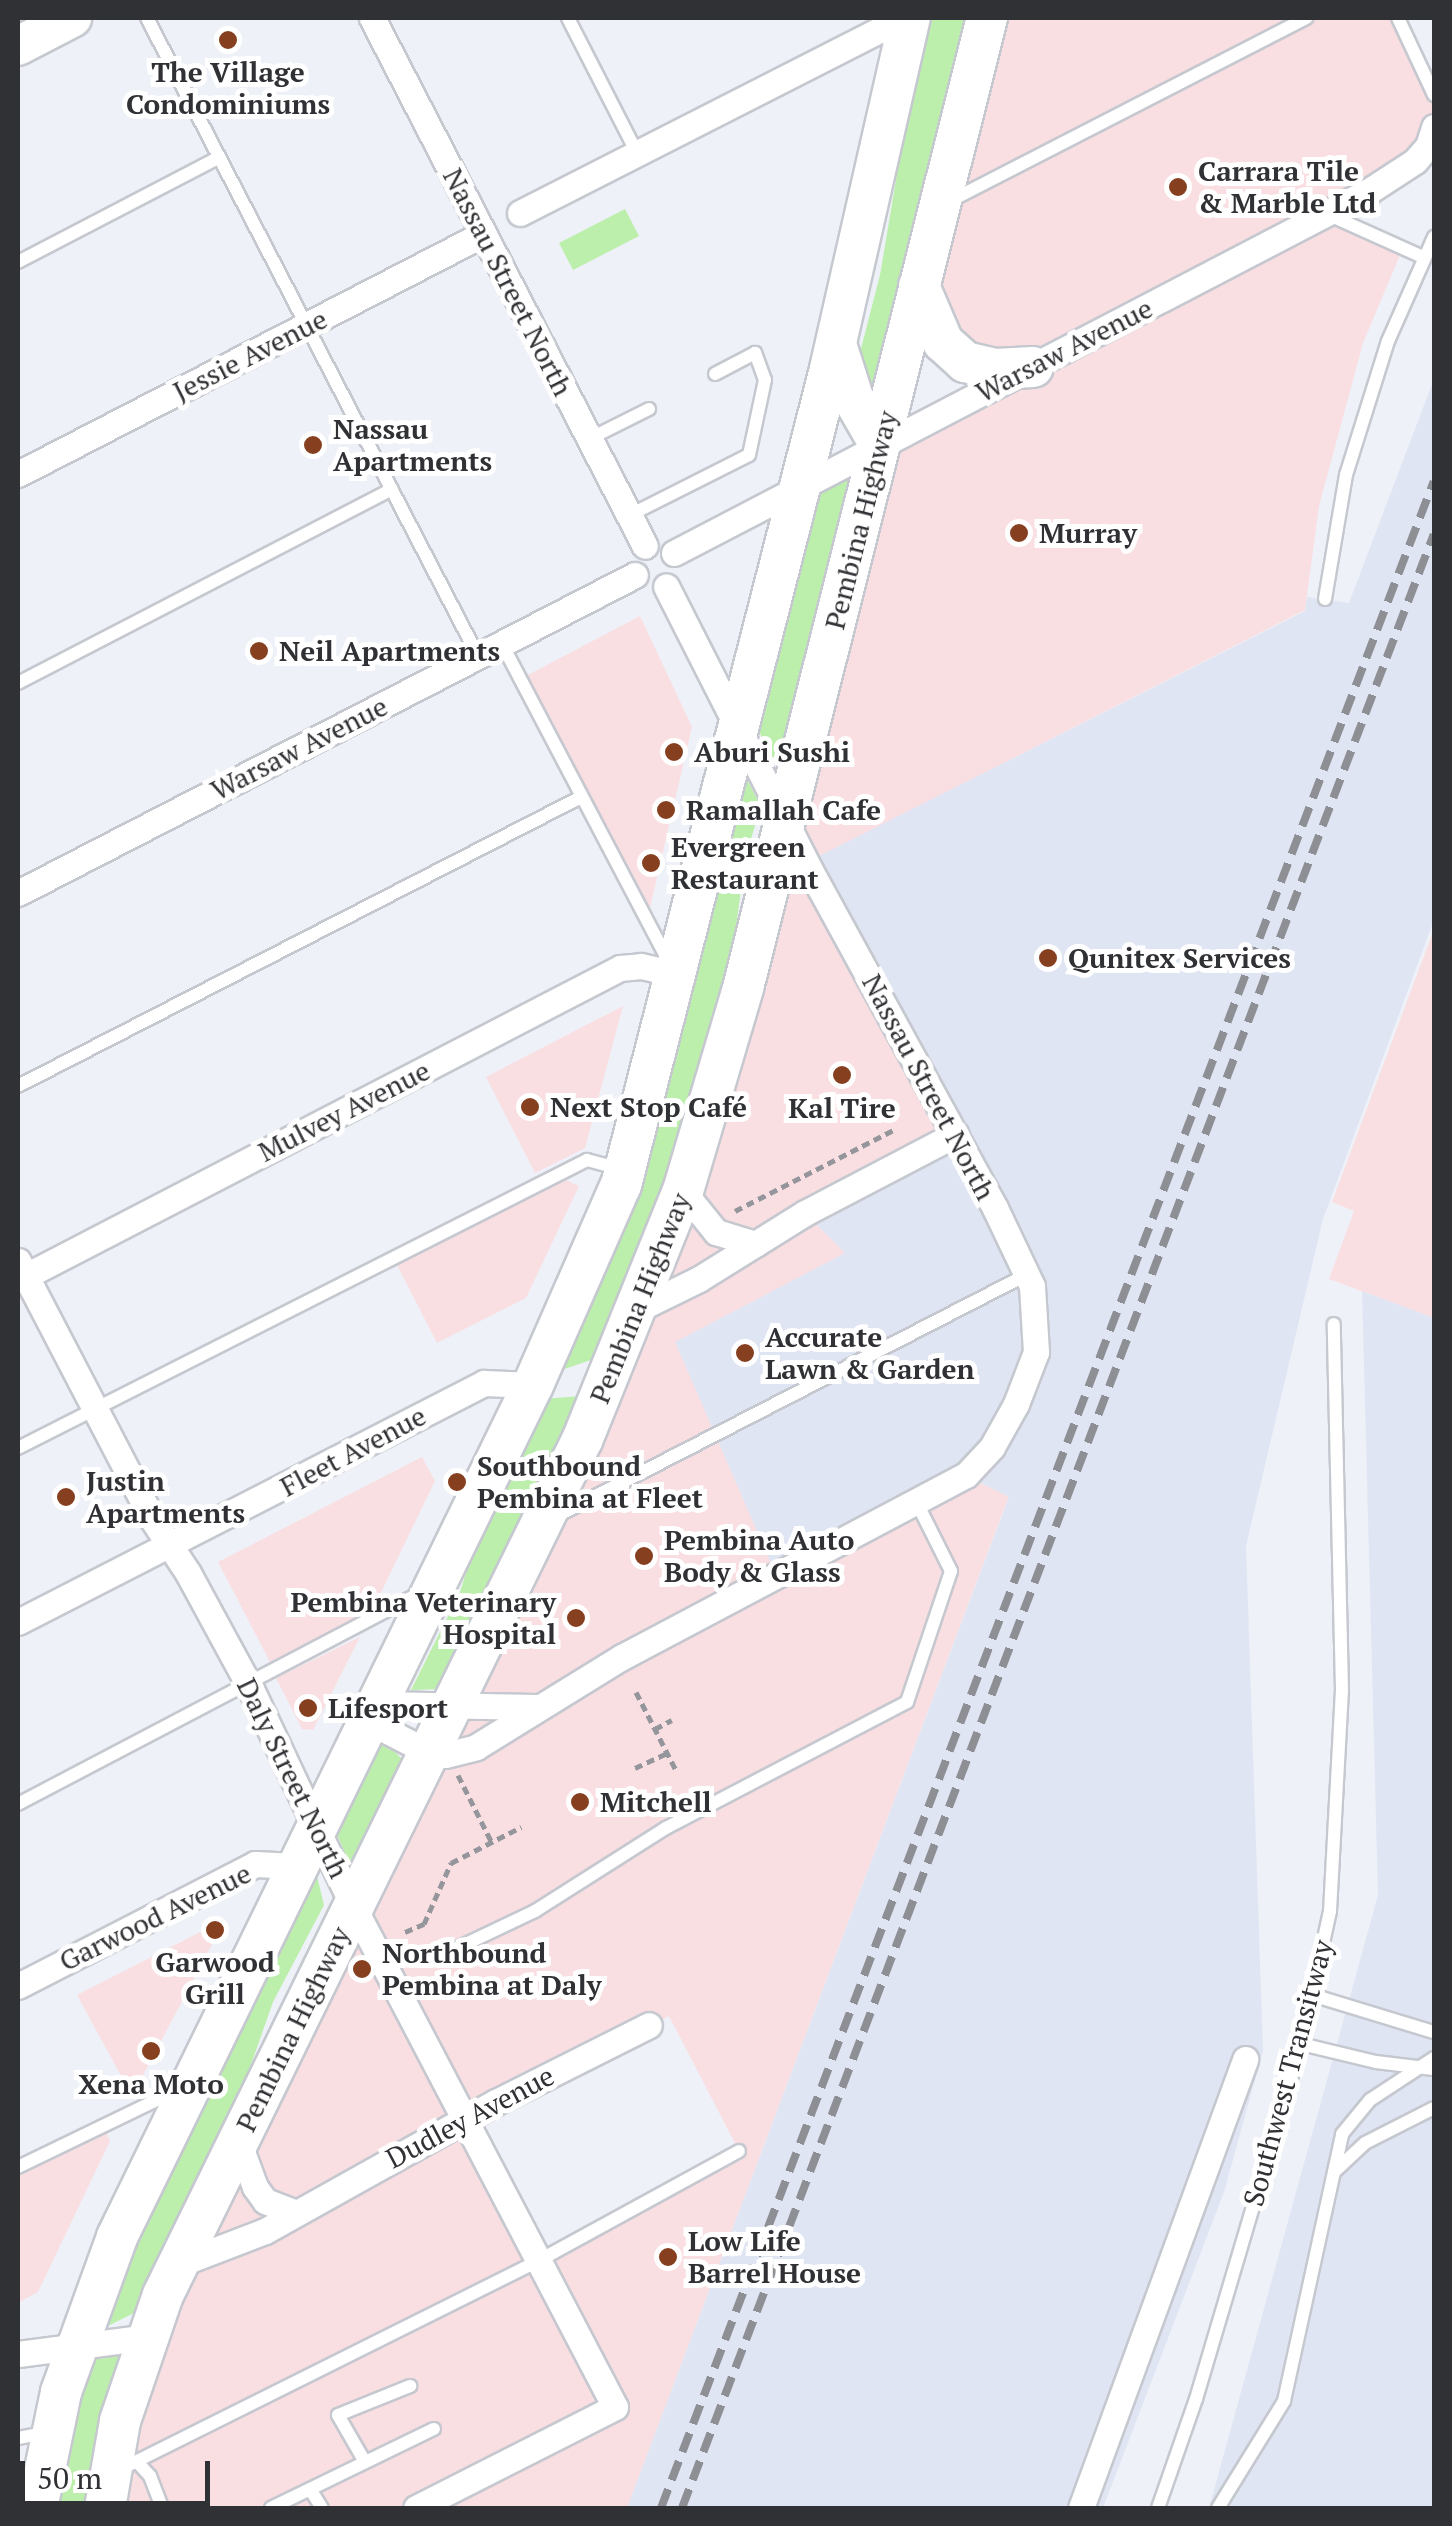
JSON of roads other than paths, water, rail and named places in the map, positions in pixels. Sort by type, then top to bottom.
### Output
[{"type":"main road","points":[[18,46],[72,18]]},
{"type":"main road","points":[[37,2508],[34,2435],[117,2237],[533,1385],[626,1171],[836,344],[910,18]]},
{"type":"main road","name":"Pembina Highway","points":[[118,2482],[120,2421],[147,2337],[353,1906],[441,1762],[449,1707],[621,1352],[683,1191],[726,1051],[792,868],[786,823],[987,18]]},
{"type":"main road","points":[[919,286],[943,342],[965,362],[995,370],[1033,366]]},
{"type":"main road","points":[[836,344],[853,398],[880,445]]},
{"type":"main road","points":[[533,1385],[567,1385],[590,1376],[621,1352]]},
{"type":"street","name":"Nassau Street North","points":[[372,18],[646,546]]},
{"type":"street","points":[[520,213],[902,18]]},
{"type":"street","name":"Warsaw Avenue","points":[[674,553],[1326,214],[1415,161],[1428,146],[1434,128]]},
{"type":"street","name":"Jessie Avenue","points":[[18,474],[481,234]]},
{"type":"street","points":[[664,545],[674,553],[677,575],[666,586],[652,589],[635,576],[633,562],[646,546],[664,545]]},
{"type":"street","name":"Warsaw Avenue","points":[[18,894],[635,576]]},
{"type":"street","points":[[666,586],[740,725],[786,823]]},
{"type":"street","points":[[706,859],[792,868]]},
{"type":"street","name":"Nassau Street North","points":[[792,868],[956,1134],[1026,1276],[1036,1310],[1036,1352],[1016,1404],[992,1447],[966,1475],[916,1501]]},
{"type":"street","name":"Mulvey Avenue","points":[[20,1272],[620,968],[640,966],[676,974]]},
{"type":"street","points":[[638,1310],[699,1279],[805,1213],[956,1134]]},
{"type":"street","points":[[683,1191],[716,1232],[755,1244]]},
{"type":"street","name":"Daly Street North","points":[[20,1272],[250,1686],[353,1906],[615,2407],[416,2508]]},
{"type":"street","name":"Fleet Avenue","points":[[18,1622],[484,1382],[533,1385]]},
{"type":"street","points":[[372,1712],[441,1762],[445,1755],[476,1747],[536,1707],[916,1501]]},
{"type":"street","points":[[372,1712],[536,1707]]},
{"type":"street","name":"Garwood Avenue","points":[[18,1986],[255,1864],[298,1866]]},
{"type":"street","name":"Dudley Avenue","points":[[179,2264],[226,2249],[649,2025]]},
{"type":"street","points":[[1080,2508],[1246,2058]]},
{"type":"street","points":[[238,2142],[255,2187],[265,2201],[293,2212]]},
{"type":"street","points":[[18,2354],[147,2337]]},
{"type":"lane","points":[[147,18],[478,656]]},
{"type":"lane","points":[[568,18],[637,152]]},
{"type":"lane","points":[[940,206],[1306,18]]},
{"type":"lane","points":[[1398,18],[1434,95]]},
{"type":"lane","points":[[18,262],[218,158]]},
{"type":"lane","points":[[1326,214],[1425,258]]},
{"type":"lane","points":[[1325,599],[1346,474],[1388,341],[1434,238]]},
{"type":"lane","points":[[630,515],[749,455],[765,380],[755,353],[715,374]]},
{"type":"lane","points":[[589,439],[649,408]]},
{"type":"lane","points":[[18,683],[392,489]]},
{"type":"lane","points":[[502,644],[676,974]]},
{"type":"lane","points":[[18,1086],[581,797]]},
{"type":"lane","points":[[18,1448],[587,1160],[626,1171]]},
{"type":"lane","points":[[540,1524],[1026,1276]]},
{"type":"lane","name":"Southwest Transitway","points":[[1158,2508],[1196,2399],[1301,2044],[1330,1911],[1342,1690],[1334,1324]]},
{"type":"lane","points":[[452,1950],[534,1910],[666,1828],[906,1702],[951,1571],[916,1501]]},
{"type":"lane","points":[[18,1804],[435,1586]]},
{"type":"lane","points":[[1312,1995],[1434,2032]]},
{"type":"lane","points":[[1301,2044],[1434,2069]]},
{"type":"lane","points":[[1218,2508],[1284,2401],[1342,2134],[1370,2100],[1434,2058]]},
{"type":"lane","points":[[18,2167],[192,2084]]},
{"type":"lane","points":[[1334,2172],[1365,2144],[1434,2108]]},
{"type":"lane","points":[[118,2482],[739,2151]]},
{"type":"lane","points":[[365,2462],[338,2415],[410,2386]]},
{"type":"lane","points":[[271,2508],[434,2428]]},
{"type":"lane","points":[[118,2482],[150,2476],[162,2508]]},
{"type":"lane","points":[[310,2490],[322,2508]]},
{"type":"railway","points":[[661,2508],[1434,481]]},
{"type":"railway","points":[[682,2508],[1434,534]]},
{"type":"place","name":"The Village Condominiums","points":[[228,40]]},
{"type":"place","name":"Carrara Tile & Marble Ltd","points":[[1178,187]]},
{"type":"place","name":"Nassau Apartments","points":[[313,445]]},
{"type":"place","name":"Murray","points":[[1019,533]]},
{"type":"place","name":"Neil Apartments","points":[[259,651]]},
{"type":"place","name":"Aburi Sushi","points":[[674,752]]},
{"type":"place","name":"Ramallah Cafe","points":[[666,810]]},
{"type":"place","name":"Evergreen Restaurant","points":[[651,863]]},
{"type":"place","name":"Qunitex Services","points":[[1048,958]]},
{"type":"place","name":"Kal Tire","points":[[842,1075]]},
{"type":"place","name":"Next Stop Café","points":[[530,1107]]},
{"type":"place","name":"Accurate Lawn & Garden","points":[[745,1353]]},
{"type":"place","name":"Southbound Pembina at Fleet","points":[[457,1482]]},
{"type":"place","name":"Justin Apartments","points":[[66,1497]]},
{"type":"place","name":"Pembina Auto Body & Glass","points":[[644,1556]]},
{"type":"place","name":"Pembina Veterinary Hospital","points":[[576,1618]]},
{"type":"place","name":"Lifesport","points":[[308,1708]]},
{"type":"place","name":"Mitchell","points":[[580,1802]]},
{"type":"place","name":"Garwood Grill","points":[[215,1930]]},
{"type":"place","name":"Northbound Pembina at Daly","points":[[362,1969]]},
{"type":"place","name":"Xena Moto","points":[[151,2051]]},
{"type":"place","name":"Low Life Barrel House","points":[[668,2257]]}]
